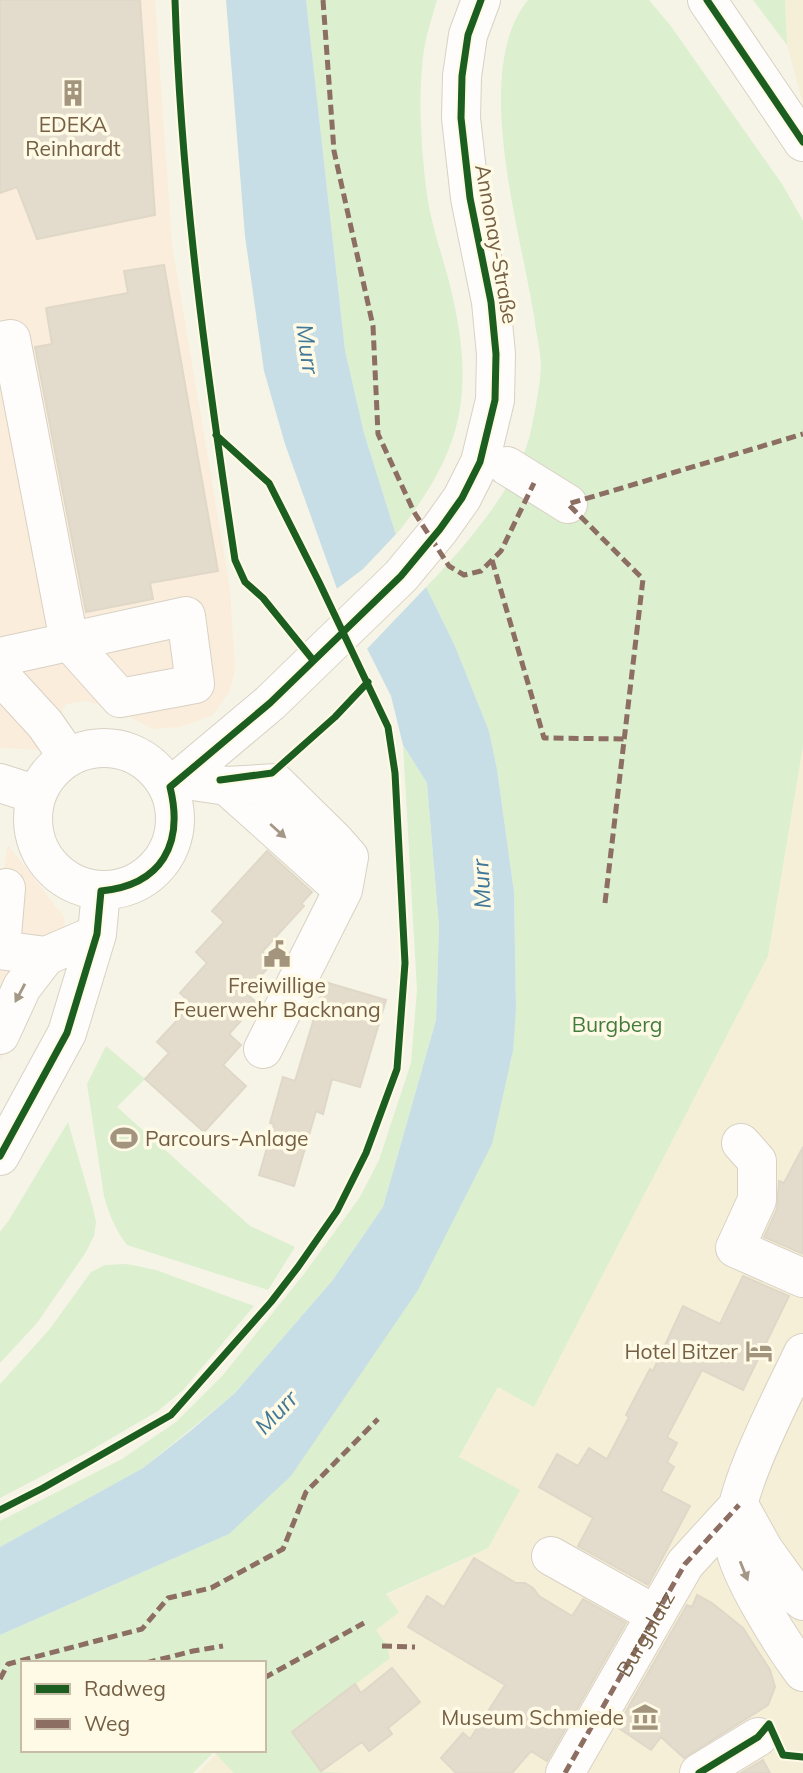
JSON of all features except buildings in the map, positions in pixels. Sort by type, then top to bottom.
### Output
[{"type":"street","name":"Annonay-Straße","points":[[174,783],[270,703],[394,583],[440,529],[462,498],[480,462],[495,400],[496,354],[491,302],[470,198],[461,118],[462,76],[468,34],[481,0]]},
{"type":"street","points":[[707,0],[803,142]]},
{"type":"street","points":[[0,341],[11,339],[69,642],[0,657]]},
{"type":"street","points":[[507,466],[568,504]]},
{"type":"street","points":[[0,674],[45,724],[68,757]]},
{"type":"street","points":[[174,783],[175,825],[170,847],[158,867],[140,881],[119,889],[101,891],[78,886],[61,876],[45,859],[37,845],[33,823],[17,789],[68,757],[97,748],[126,751],[148,762],[174,783],[227,786],[346,873],[263,1049]]},
{"type":"street","points":[[6,888],[1,949],[46,956]]},
{"type":"street","points":[[0,1156],[67,1033],[97,934],[101,891]]},
{"type":"street","points":[[0,1035],[22,988],[46,956],[97,934]]},
{"type":"street","points":[[741,1143],[757,1161],[757,1199],[735,1248],[803,1278]]},
{"type":"street","points":[[800,1668],[748,1582],[734,1545],[734,1527],[750,1469],[803,1353]]},
{"type":"street","points":[[740,1505],[764,1550],[801,1602]]},
{"type":"street","name":"Burgplatz","points":[[565,1773],[685,1564],[740,1505]]},
{"type":"street","points":[[551,1556],[656,1615]]},
{"type":"street","points":[[699,1773],[758,1737]]},
{"type":"shaded area","points":[[0,0],[155,0],[172,244],[230,589],[235,669],[230,690],[213,715],[180,727],[152,729],[121,712],[86,701],[66,704],[43,750],[0,748]]},
{"type":"shaded area","points":[[785,0],[803,0],[803,104],[787,45]]},
{"type":"shaded area","points":[[803,746],[803,1773],[197,1773],[217,1753],[266,1752],[266,1747],[386,1595],[488,1548],[459,1458],[499,1386],[534,1406],[768,956]]},
{"type":"shaded area","points":[[8,845],[64,917],[67,943],[24,1013],[0,1061],[0,892]]},
{"type":"green space","points":[[306,0],[437,0],[423,57],[420,108],[422,143],[429,208],[451,290],[460,338],[463,370],[461,399],[456,427],[447,453],[434,480],[396,535],[364,433],[345,350]]},
{"type":"green space","name":"Burgberg","points":[[528,0],[649,0],[670,25],[782,184],[803,221],[803,746],[768,956],[534,1407],[498,1387],[459,1457],[520,1490],[488,1548],[386,1594],[399,1612],[376,1630],[386,1644],[390,1658],[292,1732],[321,1772],[348,1773],[234,1773],[214,1752],[193,1773],[0,1773],[0,1635],[229,1534],[511,1063],[516,1009],[514,892],[497,769],[489,731],[455,646],[426,587],[472,536],[513,476],[530,435],[538,392],[540,353],[505,160],[501,114],[502,70],[511,32]]},
{"type":"green space","points":[[753,0],[785,0],[787,45]]},
{"type":"green space","points":[[403,745],[427,783],[439,927],[436,1020],[383,1207],[332,1281],[235,1393],[143,1468],[0,1547],[0,1521],[122,1459],[176,1422],[223,1375],[304,1274],[360,1197],[379,1160],[411,1063],[417,990]]},
{"type":"green space","name":"Parcours-Anlage","points":[[106,1046],[145,1079],[117,1107],[250,1226],[295,1247],[268,1290],[127,1245],[123,1239],[104,1196],[87,1084]]},
{"type":"green space","points":[[68,1122],[93,1208],[96,1222],[94,1236],[37,1323],[0,1363],[0,1232]]},
{"type":"green space","points":[[127,1264],[156,1270],[254,1306],[183,1390],[158,1411],[0,1498],[0,1384],[49,1330],[91,1272],[105,1265]]},
{"type":"water","name":"Murr","points":[[226,0],[306,0],[345,350],[364,433],[396,535],[455,646],[489,731],[497,769],[514,892],[516,1009],[513,1051],[492,1144],[418,1290],[291,1476],[229,1534],[0,1635],[0,1547],[143,1468],[189,1432],[235,1393],[332,1281],[383,1207],[436,1020],[439,927],[427,783],[403,745],[391,696],[337,589],[285,444],[264,371],[245,236]]},
{"type":"pier","points":[[399,531],[429,584],[365,651],[334,591],[363,569]]},
{"type":"marked path","points":[[323,0],[334,151],[373,326],[378,434],[414,512],[449,566],[464,575],[481,571],[501,551],[534,483]]},
{"type":"marked path","points":[[605,903],[643,579],[568,504],[803,434]]},
{"type":"marked path","points":[[492,560],[544,738],[624,739]]},
{"type":"marked path","points":[[0,1679],[8,1664],[142,1629],[168,1598],[211,1588],[283,1549],[306,1492],[378,1419]]},
{"type":"marked path","points":[[565,1773],[685,1564],[739,1505]]},
{"type":"marked path","points":[[266,1677],[364,1623]]},
{"type":"marked path","points":[[154,1661],[223,1646]]},
{"type":"marked path","points":[[382,1646],[415,1647]]},
{"type":"cycle path","points":[[175,0],[189,211],[205,351],[235,560],[245,582],[263,598],[313,660]]},
{"type":"cycle path","points":[[0,1156],[67,1033],[97,934],[101,891],[139,880],[164,858],[174,826],[170,787],[270,703],[401,576],[462,498],[480,462],[495,400],[496,354],[491,302],[470,198],[461,118],[462,76],[468,35],[481,0]]},
{"type":"cycle path","points":[[707,0],[803,142]]},
{"type":"cycle path","points":[[0,1510],[171,1415],[271,1302],[337,1211],[366,1153],[397,1069],[405,963],[395,773],[388,727],[269,483],[216,435]]},
{"type":"cycle path","points":[[220,780],[272,773],[335,717],[368,682]]},
{"type":"cycle path","points":[[699,1773],[758,1737],[769,1724],[783,1755],[803,1757]]},
{"type":"place","name":"EDEKA Reinhardt","points":[[73,93]]},
{"type":"place","name":"Freiwillige Feuerwehr Backnang","points":[[277,954]]},
{"type":"place","name":"Parcours-Anlage","points":[[124,1138]]},
{"type":"place","name":"Hotel Bitzer","points":[[759,1351]]},
{"type":"place","name":"Museum Schmiede","points":[[645,1717]]}]
